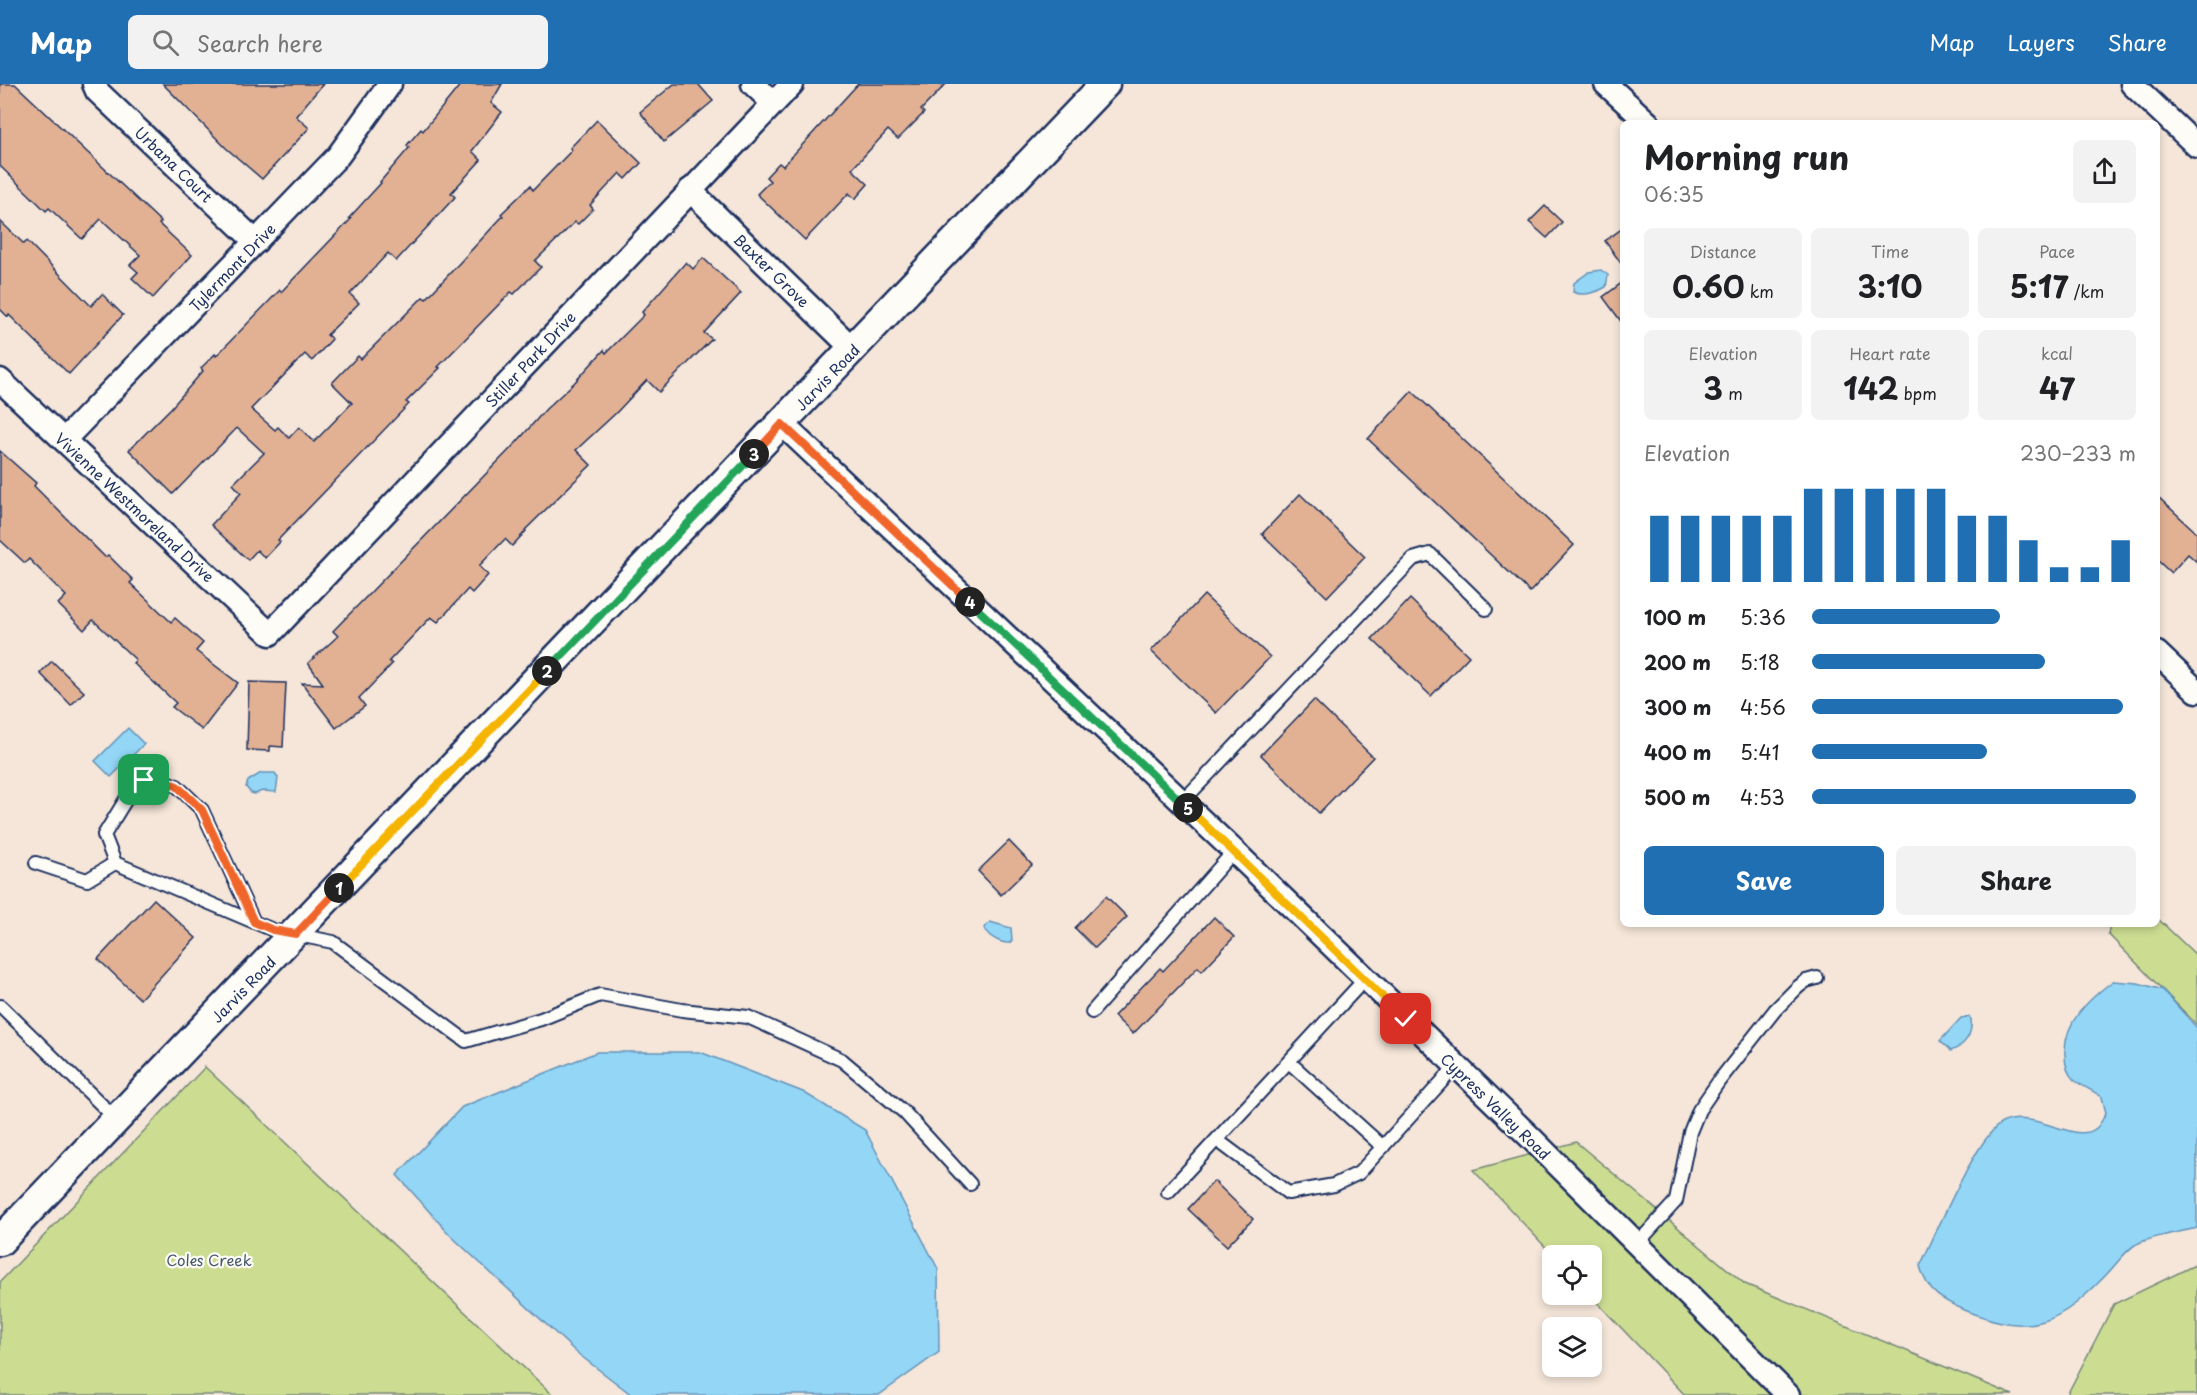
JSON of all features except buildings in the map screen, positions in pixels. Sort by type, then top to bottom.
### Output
[{"type":"street","name":"Urbana Court","points":[[94,84],[97,91],[256,242]]},
{"type":"street","name":"Tylermont Drive","points":[[64,440],[338,156],[390,84]]},
{"type":"street","points":[[753,84],[773,103]]},
{"type":"street","name":"Stiller Park Drive","points":[[270,634],[792,84]]},
{"type":"street","name":"Jarvis Road","points":[[0,1241],[854,350],[1105,84]]},
{"type":"street","points":[[1606,84],[1645,120]]},
{"type":"street","points":[[2132,84],[2197,146]]},
{"type":"street","name":"Baxter Grove","points":[[690,190],[854,350]]},
{"type":"street","name":"Vivienne Westmoreland Drive","points":[[0,380],[270,634]]},
{"type":"street","name":"Cypress Valley Road","points":[[782,424],[1234,851],[1456,1066],[1788,1395]]},
{"type":"street","points":[[2160,656],[2197,691]]},
{"type":"lane","points":[[1182,802],[1413,559],[1430,554],[1486,609]]},
{"type":"lane","points":[[254,922],[202,810],[177,786],[158,779],[144,780],[128,796],[104,835],[115,863],[254,922],[273,930],[333,942],[466,1041],[541,1019],[600,995],[682,1010],[748,1017],[842,1060],[904,1112],[970,1184]]},
{"type":"lane","points":[[1092,1012],[1234,851]]},
{"type":"lane","points":[[36,863],[87,880],[115,863]]},
{"type":"lane","points":[[1637,1244],[1676,1201],[1690,1132],[1699,1110],[1775,1010],[1798,987],[1806,981],[1817,978]]},
{"type":"lane","points":[[1168,1192],[1365,980]]},
{"type":"lane","points":[[1,1006],[118,1120]]},
{"type":"lane","points":[[1288,1062],[1383,1147]]},
{"type":"lane","points":[[1217,1140],[1288,1193],[1334,1185],[1359,1173],[1456,1066]]},
{"type":"green space","points":[[2160,921],[2197,956],[2197,1025],[2108,934],[2109,927],[2160,927]]},
{"type":"green space","name":"Coles Creek","points":[[205,1067],[553,1395],[0,1395],[0,1282]]},
{"type":"green space","points":[[1576,1142],[1745,1284],[2013,1395],[1685,1395],[1600,1305],[1602,1305],[1602,1245],[1544,1245],[1473,1170]]},
{"type":"green space","points":[[2197,1264],[2197,1395],[2067,1395],[2114,1304]]},
{"type":"water","points":[[1601,270],[1608,275],[1606,287],[1590,293],[1573,292],[1574,283],[1589,272]]},
{"type":"water","points":[[128,728],[144,744],[111,777],[95,761]]},
{"type":"water","points":[[261,773],[275,773],[278,778],[276,792],[262,791],[255,794],[246,787],[248,781]]},
{"type":"water","points":[[990,922],[1011,928],[1010,943],[999,941],[988,934],[984,928]]},
{"type":"water","points":[[2113,981],[2138,983],[2163,990],[2197,1028],[2197,1228],[2156,1237],[2135,1245],[2075,1304],[2044,1321],[2010,1324],[1951,1304],[1937,1295],[1927,1283],[1920,1266],[1969,1166],[1992,1131],[2002,1123],[2026,1120],[2065,1130],[2086,1132],[2097,1128],[2106,1113],[2102,1097],[2074,1080],[2067,1068],[2065,1055],[2068,1032],[2079,1012]]},
{"type":"water","points":[[1961,1018],[1971,1019],[1969,1035],[1964,1043],[1951,1051],[1940,1041]]},
{"type":"water","points":[[597,1052],[700,1052],[803,1092],[865,1130],[938,1269],[939,1352],[879,1395],[632,1395],[577,1353],[450,1235],[397,1175],[462,1107]]},
{"type":"route","points":[[144,780],[158,779],[177,786],[202,810],[254,922],[273,930],[296,934],[782,424],[1234,851],[1406,1019]]}]
